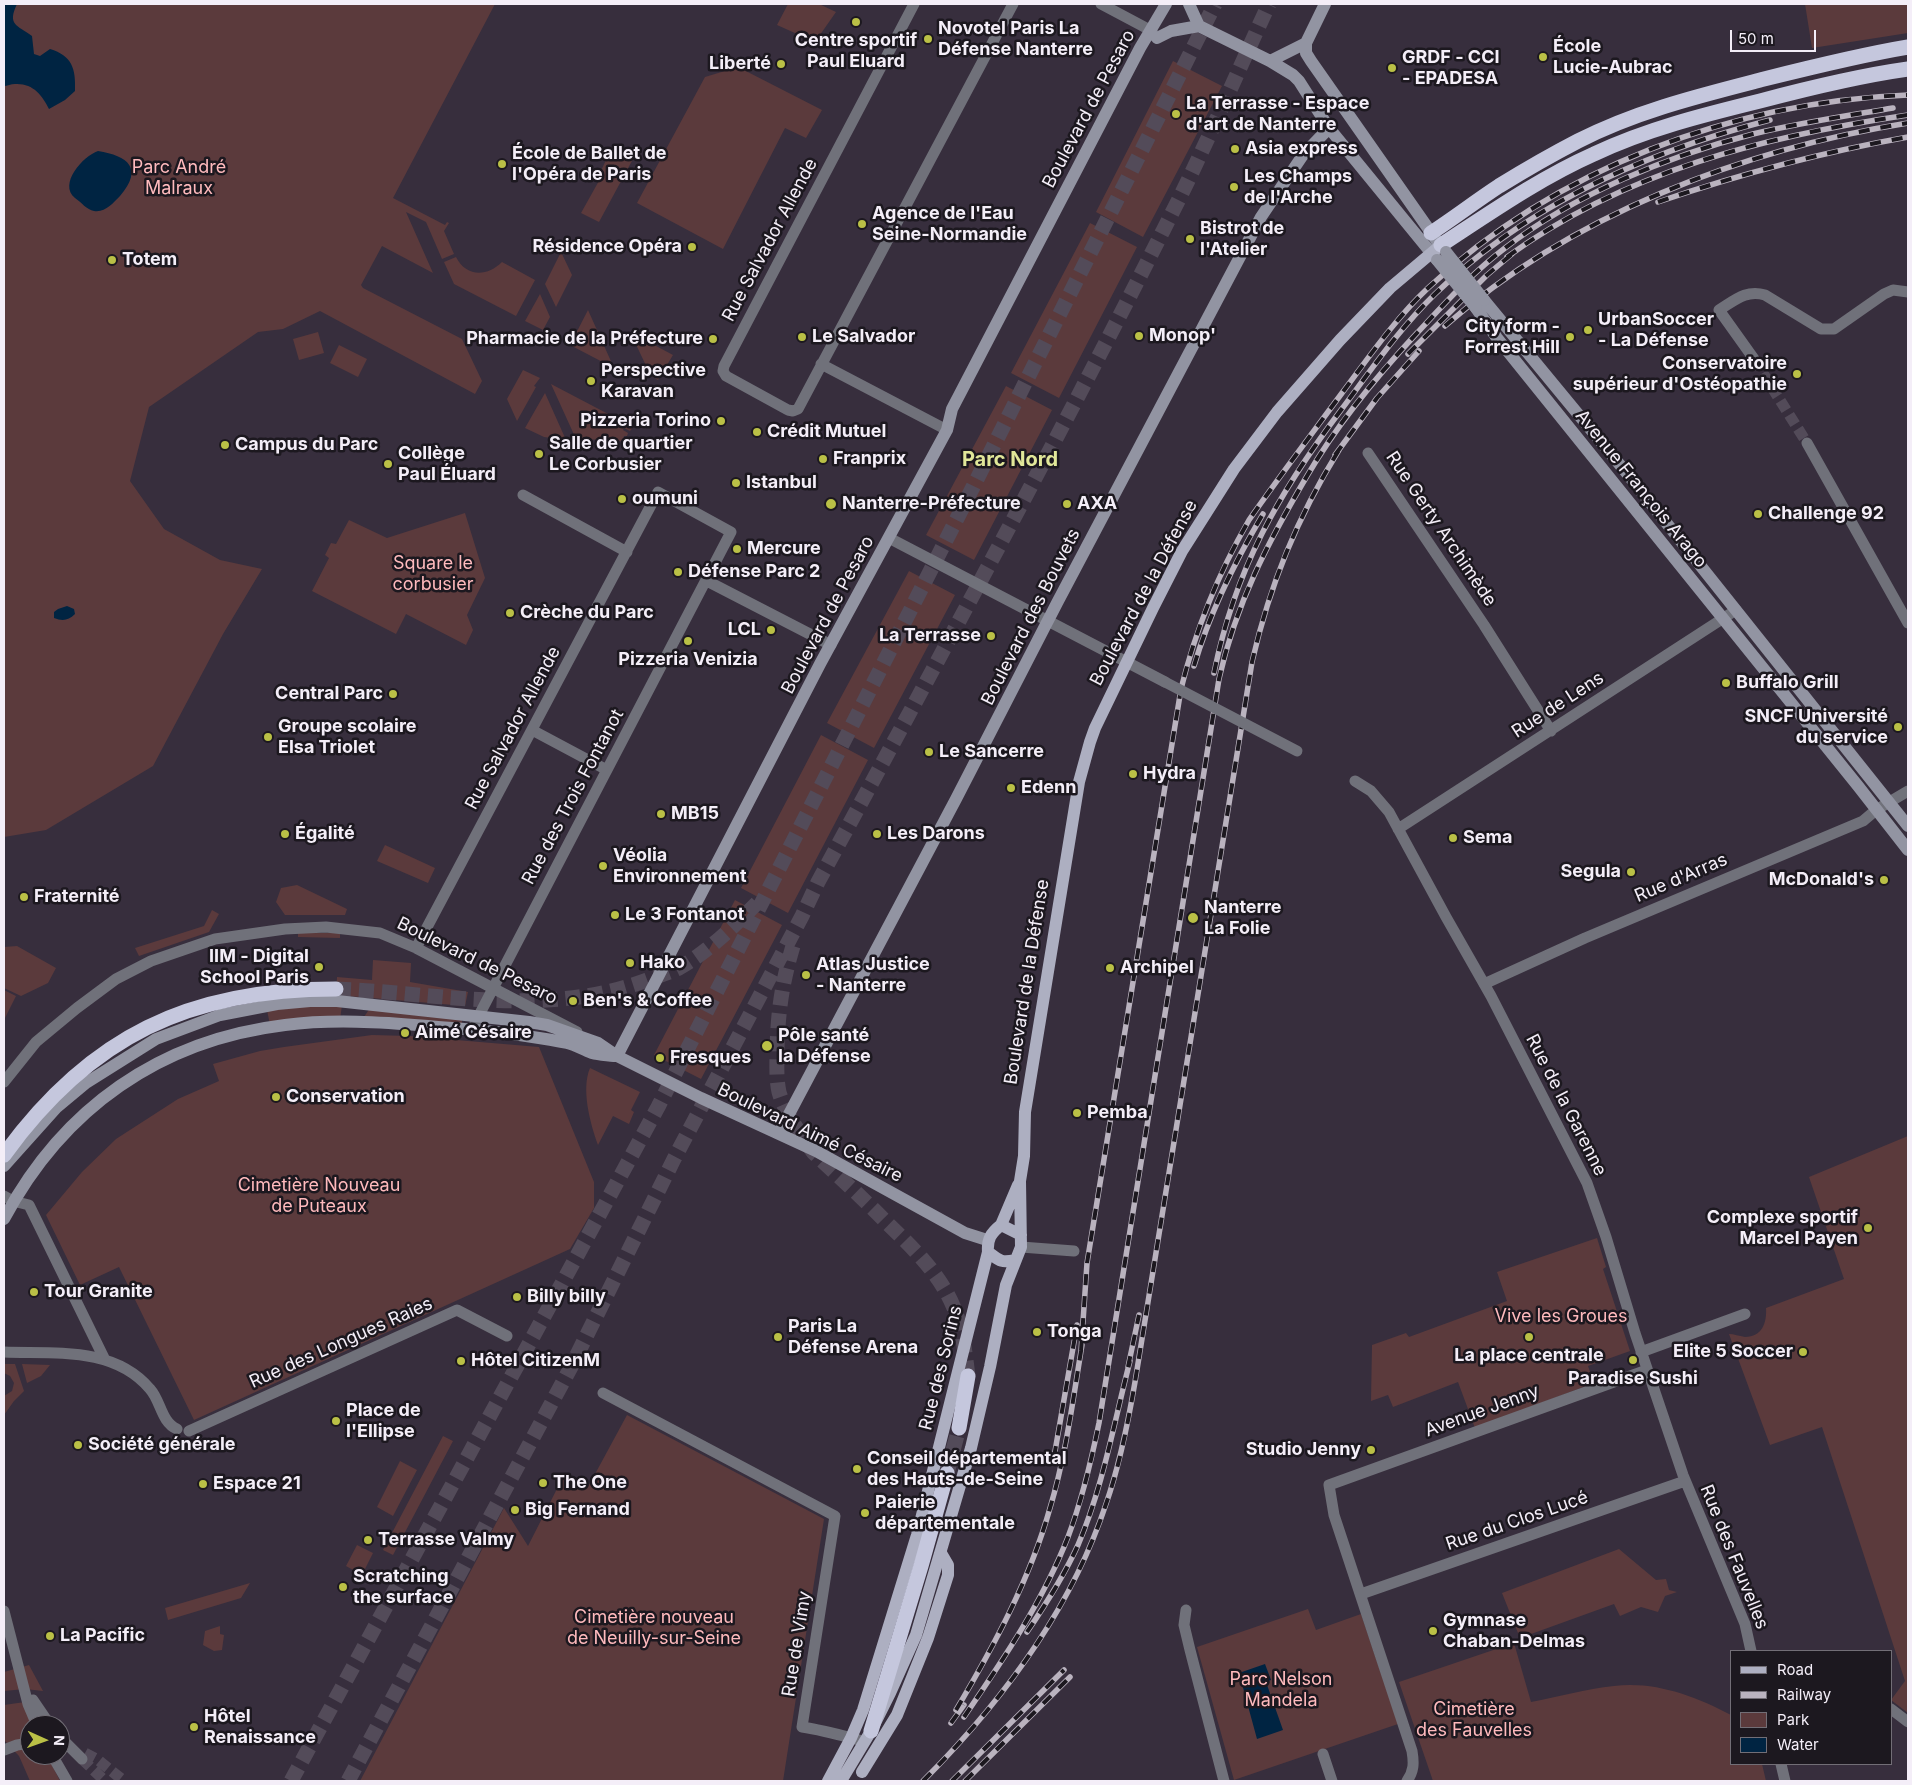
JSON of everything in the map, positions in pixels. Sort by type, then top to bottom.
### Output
[{"type":"highway","points":[[1431,233],[1525,170],[1579,141],[1634,118],[1693,97],[1853,57],[1908,47]]},
{"type":"highway","name":"Boulevard de la Défense","points":[[1439,253],[1549,177],[1592,155],[1640,134],[1682,120],[1770,98],[1908,69]]},
{"type":"highway","points":[[4,1155],[36,1114],[68,1081],[105,1052],[145,1028],[188,1011],[236,998],[286,991],[336,989]]},
{"type":"highway","points":[[960,1428],[968,1376]]},
{"type":"highway","points":[[867,1736],[921,1566],[947,1472]]},
{"type":"main road","name":"Boulevard de Pesaro","points":[[617,1056],[831,645],[947,430],[952,409],[1154,34],[1166,4]]},
{"type":"main road","points":[[1154,34],[1199,26],[1189,4]]},
{"type":"main road","points":[[1270,60],[1306,43],[1325,4]]},
{"type":"main road","name":"Avenue François Arago","points":[[1199,26],[1270,60],[1299,81],[1329,128],[1439,253],[1480,304],[1625,472],[1890,801],[1908,826]]},
{"type":"main road","name":"Avenue François Arago","points":[[1306,43],[1306,53],[1311,61],[1431,233],[1439,253]]},
{"type":"main road","name":"Boulevard des Bouvets","points":[[779,1133],[1261,217],[1303,155],[1329,128]]},
{"type":"main road","name":"Boulevard de la Défense","points":[[841,1781],[890,1693],[916,1635],[971,1448],[990,1367],[1006,1285],[1021,1241],[1020,1180],[1024,1156],[1025,1112],[1080,782],[1095,728],[1182,551],[1243,456],[1277,412],[1372,306],[1439,253]]},
{"type":"main road","name":"Avenue François Arago","points":[[1480,304],[1496,338],[1724,618],[1908,850]]},
{"type":"main road","name":"Boulevard Aimé Césaire","points":[[4,1166],[63,1102],[86,1083],[156,1039],[220,1015],[310,1000],[337,1001],[547,1025],[589,1039],[617,1056],[744,1119],[779,1133],[796,1144],[816,1151],[988,1246]]},
{"type":"main road","name":"Boulevard Aimé Césaire","points":[[340,1022],[372,1005]]},
{"type":"main road","name":"Boulevard Aimé Césaire","points":[[4,1219],[9,1198],[37,1164],[66,1130],[107,1095],[157,1064],[201,1044],[244,1032],[285,1025],[340,1022],[400,1024],[554,1040],[578,1046],[593,1053],[617,1056]]},
{"type":"main road","name":"Boulevard de la Défense","points":[[988,1246],[993,1232],[1000,1225],[1020,1180]]},
{"type":"main road","points":[[1000,1225],[1021,1241]]},
{"type":"main road","points":[[988,1246],[1000,1261],[1016,1260]]},
{"type":"main road","name":"Rue des Sorins","points":[[851,1738],[863,1710],[917,1535],[988,1246]]},
{"type":"main road","points":[[859,1776],[897,1714],[928,1638],[948,1575],[948,1565],[941,1553]]},
{"type":"main road","points":[[828,1781],[851,1738]]},
{"type":"street","name":"Rue Salvador Allende","points":[[821,364],[798,409],[793,411],[775,404],[726,376],[723,371],[728,358],[914,4]]},
{"type":"street","points":[[947,430],[821,364],[1013,4]]},
{"type":"street","points":[[1101,4],[1154,34]]},
{"type":"street","points":[[1754,359],[1719,310],[1744,294],[1755,292],[1765,295],[1821,329],[1834,329],[1884,294],[1893,290],[1908,292]]},
{"type":"street","points":[[1807,443],[1908,624]]},
{"type":"street","name":"Rue Gerty Archimède","points":[[1368,453],[1484,625],[1551,731]]},
{"type":"street","name":"Rue Salvador Allende","points":[[416,948],[658,492],[731,532]]},
{"type":"street","points":[[523,495],[627,552]]},
{"type":"street","name":"Rue des Trois Fontanot","points":[[471,1030],[731,532]]},
{"type":"street","points":[[889,538],[1297,751]]},
{"type":"street","points":[[707,581],[831,645]]},
{"type":"street","name":"Rue de Lens","points":[[1398,829],[1736,610]]},
{"type":"street","points":[[532,730],[607,770]]},
{"type":"street","name":"Rue de la Garenne","points":[[1355,781],[1371,791],[1388,812],[1398,829],[1484,984],[1586,1183],[1606,1237],[1641,1352],[1684,1478]]},
{"type":"street","name":"Rue d'Arras","points":[[1484,984],[1586,938],[1863,821],[1876,810],[1908,791]]},
{"type":"street","name":"Boulevard de Pesaro","points":[[4,1082],[36,1042],[116,979],[151,961],[201,943],[243,934],[285,929],[326,927],[380,933],[416,948],[589,1039]]},
{"type":"street","points":[[9,1198],[29,1205],[104,1358]]},
{"type":"street","points":[[1021,1241],[1074,1251]]},
{"type":"street","name":"Rue des Longues Raies","points":[[189,1431],[457,1310],[507,1336]]},
{"type":"street","points":[[1641,1352],[1745,1314]]},
{"type":"street","points":[[4,1352],[81,1355],[104,1358],[128,1369],[145,1382],[159,1401],[167,1423],[177,1429]]},
{"type":"street","name":"Avenue Jenny","points":[[1360,1592],[1334,1514],[1329,1485],[1647,1370]]},
{"type":"street","name":"Rue de Vimy","points":[[603,1393],[835,1516],[802,1727],[835,1732],[841,1736],[851,1738],[867,1736]]},
{"type":"street","name":"Rue du Clos Lucé","points":[[1360,1592],[1684,1478]]},
{"type":"street","name":"Rue des Fauvelles","points":[[1684,1478],[1745,1624],[1752,1650]]},
{"type":"street","points":[[1360,1592],[1364,1611],[1412,1751],[1413,1769],[1407,1781]]},
{"type":"street","points":[[1186,1610],[1184,1625],[1224,1781]]},
{"type":"street","points":[[4,1611],[14,1654],[33,1715]]},
{"type":"street","points":[[14,1654],[33,1701],[43,1715]]},
{"type":"street","points":[[1892,1710],[1908,1722]]},
{"type":"street","points":[[4,1750],[20,1745]]},
{"type":"street","points":[[70,1745],[84,1756],[70,1749]]},
{"type":"street","points":[[1323,1754],[1332,1781]]},
{"type":"street","points":[[58,1765],[67,1781]]},
{"type":"street","points":[[1781,1765],[1786,1781]]},
{"type":"green space","name":"Parc André Malraux","points":[[4,4],[495,4],[393,198],[445,225],[447,222],[449,223],[444,231],[454,254],[442,259],[426,222],[406,212],[433,273],[382,246],[361,285],[363,288],[462,339],[482,381],[475,394],[320,311],[283,329],[258,332],[149,407],[130,481],[164,529],[220,560],[262,569],[223,634],[153,766],[46,830],[4,837]]},
{"type":"green space","points":[[788,4],[819,4],[836,12],[815,42],[777,25]]},
{"type":"green space","points":[[1805,4],[1908,4],[1908,33],[1812,48]]},
{"type":"green space","points":[[1173,61],[1222,86],[1143,237],[1096,212]]},
{"type":"green space","points":[[738,67],[822,110],[806,138],[785,128],[723,249],[637,203],[705,77]]},
{"type":"green space","points":[[625,153],[633,159],[599,222],[581,213],[600,179],[598,177],[607,158],[617,159]]},
{"type":"green space","points":[[1090,223],[1137,247],[1059,398],[1011,373]]},
{"type":"green space","points":[[561,252],[572,275],[556,307],[545,284]]},
{"type":"green space","points":[[456,257],[465,268],[477,273],[490,270],[502,262],[535,280],[516,316],[454,284],[444,262]]},
{"type":"green space","points":[[540,294],[550,317],[543,330],[525,321]]},
{"type":"green space","points":[[588,310],[614,368],[570,345]]},
{"type":"green space","points":[[318,332],[324,353],[299,360],[293,339]]},
{"type":"green space","points":[[630,332],[673,355],[658,380],[651,376]]},
{"type":"green space","points":[[339,345],[367,359],[358,377],[330,363]]},
{"type":"green space","points":[[523,370],[540,378],[534,386],[536,387],[517,421],[507,399]]},
{"type":"green space","points":[[551,384],[633,427],[630,431],[624,428],[623,430],[628,433],[627,436],[624,436],[623,442],[609,438],[608,440],[576,439]]},
{"type":"green space","points":[[1006,386],[1052,410],[974,560],[926,535]]},
{"type":"green space","points":[[545,393],[566,440],[544,437],[525,428]]},
{"type":"green space","name":"Square le corbusier","points":[[465,513],[485,578],[467,615],[473,630],[466,645],[406,614],[396,634],[312,591],[329,558],[325,555],[331,543],[336,544],[349,520],[387,538]]},
{"type":"green space","points":[[909,571],[955,595],[874,748],[827,723]]},
{"type":"green space","points":[[821,735],[868,760],[788,913],[741,888]]},
{"type":"green space","points":[[385,845],[435,868],[428,883],[377,861]]},
{"type":"green space","points":[[297,885],[347,909],[345,915],[285,915],[276,902],[281,888]]},
{"type":"green space","points":[[735,900],[782,925],[701,1079],[654,1055]]},
{"type":"green space","points":[[212,910],[219,914],[209,932],[139,956],[135,948],[204,926]]},
{"type":"green space","points":[[298,933],[340,933],[340,938],[298,937]]},
{"type":"green space","points":[[17,946],[56,968],[48,983],[21,996],[4,988],[4,947]]},
{"type":"green space","points":[[373,960],[411,963],[410,982],[468,992],[465,1006],[336,995],[337,977],[372,980]]},
{"type":"green space","points":[[4,990],[16,996],[4,1020]]},
{"type":"green space","points":[[310,1005],[342,1005],[340,1020],[270,1025],[267,1010]]},
{"type":"green space","points":[[370,1008],[462,1018],[462,1026],[362,1020]]},
{"type":"green space","name":"Cimetière Nouveau de Puteaux","points":[[372,1035],[409,1036],[539,1047],[594,1182],[594,1208],[570,1249],[194,1420],[119,1267],[80,1285],[46,1215],[82,1172],[116,1139],[178,1099],[219,1081],[213,1064],[260,1051]]},
{"type":"green space","points":[[590,1068],[640,1092],[631,1110],[634,1112],[629,1124],[613,1116],[598,1145],[592,1127],[586,1096],[587,1076]]},
{"type":"green space","points":[[1908,1136],[1908,1713],[1892,1701],[1905,1681],[1822,1427],[1770,1445],[1729,1334],[1745,1337],[1756,1335],[1766,1319],[1766,1308],[1844,1279],[1809,1177]]},
{"type":"green space","name":"Vive les Groues","points":[[1597,1238],[1606,1267],[1603,1269],[1630,1351],[1588,1366],[1594,1383],[1475,1428],[1458,1382],[1393,1407],[1388,1395],[1371,1401],[1372,1345],[1406,1333],[1409,1337],[1507,1301],[1497,1272]]},
{"type":"green space","points":[[4,1364],[15,1364],[24,1391],[4,1415],[4,1396],[12,1391],[14,1383],[10,1376],[4,1373]]},
{"type":"green space","points":[[22,1364],[50,1365],[41,1376],[27,1383]]},
{"type":"green space","name":"Cimetière nouveau de Neuilly-sur-Seine","points":[[627,1415],[824,1519],[783,1781],[360,1781],[504,1508],[528,1546],[564,1475],[588,1487]]},
{"type":"green space","points":[[443,1436],[453,1441],[393,1555],[383,1550]]},
{"type":"green space","points":[[400,1461],[417,1470],[393,1516],[377,1507]]},
{"type":"green space","points":[[357,1545],[373,1553],[362,1575],[346,1566]]},
{"type":"green space","points":[[1619,1549],[1656,1580],[1666,1579],[1669,1590],[1677,1592],[1665,1596],[1658,1612],[1641,1607],[1620,1616],[1614,1604],[1520,1638],[1502,1593]]},
{"type":"green space","points":[[250,1583],[241,1598],[168,1620],[165,1608]]},
{"type":"green space","name":"Parc Nelson Mandela","points":[[1308,1609],[1316,1630],[1361,1614],[1398,1724],[1234,1780],[1197,1647]]},
{"type":"green space","points":[[220,1626],[220,1634],[224,1635],[222,1650],[214,1651],[203,1645],[205,1631]]},
{"type":"green space","name":"Cimetière des Fauvelles","points":[[1514,1643],[1531,1702],[1593,1689],[1629,1685],[1660,1688],[1689,1696],[1730,1715],[1730,1765],[1762,1765],[1766,1781],[1433,1781],[1399,1682]]},
{"type":"green space","points":[[29,1665],[43,1691],[25,1689],[4,1691],[4,1672]]},
{"type":"green space","points":[[25,1702],[30,1715],[20,1715],[20,1758],[4,1740],[4,1705]]},
{"type":"green space","points":[[23,1765],[52,1765],[60,1781],[30,1781]]},
{"type":"water","points":[[4,4],[17,4],[13,20],[18,27],[32,36],[34,54],[40,56],[50,49],[63,55],[71,64],[75,76],[75,91],[65,100],[49,109],[40,95],[32,88],[21,84],[4,86]]},
{"type":"water","points":[[98,151],[109,153],[124,160],[129,165],[131,178],[120,196],[109,207],[94,211],[75,198],[70,192],[69,185],[74,171],[86,158]]},
{"type":"water","points":[[67,606],[74,609],[75,614],[65,620],[54,618],[54,612]]},
{"type":"water","points":[[1265,1664],[1271,1680],[1266,1682],[1283,1730],[1257,1739],[1239,1673]]},
{"type":"tunnel","points":[[291,1781],[658,1107],[973,487],[1215,4]]},
{"type":"tunnel","points":[[348,1781],[571,1367],[674,1159],[818,882],[1094,366],[1182,193],[1269,4]]},
{"type":"tunnel","points":[[1754,359],[1807,443]]},
{"type":"tunnel","points":[[336,989],[454,998],[532,1001],[571,998],[609,991],[679,968],[711,946],[757,903]]},
{"type":"tunnel","points":[[793,946],[783,985],[778,1022],[777,1076],[779,1092],[785,1108],[813,1152],[870,1206],[934,1273],[948,1296],[960,1325],[968,1376]]},
{"type":"tunnel","points":[[947,1473],[959,1428]]},
{"type":"tunnel","points":[[85,1753],[98,1760],[124,1781]]},
{"type":"tunnel","points":[[82,1759],[105,1781]]},
{"type":"railway","points":[[1081,1351],[1087,1263],[1181,689],[1209,602],[1227,561],[1249,520],[1372,352],[1404,312],[1428,288],[1478,246],[1533,208],[1590,176],[1651,149],[1713,128],[1777,111],[1842,100],[1908,95]]},
{"type":"railway","points":[[964,1717],[1007,1652],[1047,1584],[1068,1537],[1086,1481],[1099,1423],[1219,679],[1234,624],[1244,599],[1266,549],[1293,501],[1331,438],[1386,367],[1470,278],[1532,228],[1623,179],[1721,143],[1770,130],[1893,108]]},
{"type":"railway","points":[[1507,257],[1552,227],[1599,201],[1648,180],[1698,162],[1750,146],[1802,134],[1908,115]]},
{"type":"railway","points":[[1214,673],[1234,600],[1247,566],[1279,503],[1318,441],[1374,365],[1409,321],[1435,294],[1471,262],[1509,233],[1591,185],[1634,165],[1678,148],[1770,120]]},
{"type":"railway","points":[[1445,326],[1494,286],[1547,251],[1604,220],[1662,193],[1723,169],[1784,150],[1908,123]]},
{"type":"railway","points":[[1658,202],[1782,165],[1908,137]]},
{"type":"railway","points":[[1408,354],[1487,275],[1512,254]]},
{"type":"railway","points":[[1335,455],[1377,398],[1419,351]]},
{"type":"railway","points":[[923,1781],[980,1720],[1031,1653],[1074,1581],[1091,1543],[1111,1489],[1123,1443],[1135,1382],[1252,662],[1267,606],[1286,552],[1310,501],[1339,450]]},
{"type":"railway","points":[[1194,666],[1207,626],[1224,588],[1263,514]]},
{"type":"railway","points":[[1128,1367],[1139,1315]]},
{"type":"railway","points":[[1054,1457],[1077,1325]]},
{"type":"railway","points":[[956,1710],[1010,1612],[1042,1534],[1069,1427],[1082,1345]]},
{"type":"railway","points":[[1027,1632],[1067,1568],[1087,1523],[1101,1477],[1130,1361]]},
{"type":"railway","points":[[952,1781],[1064,1670]]},
{"type":"railway","points":[[965,1781],[1070,1677]]},
{"type":"railway","points":[[951,1723],[964,1705]]},
{"type":"place","name":"Centre sportif Paul Eluard","points":[[856,22]]},
{"type":"place","name":"Novotel Paris La Défense Nanterre","points":[[928,39]]},
{"type":"place","name":"École Lucie-Aubrac","points":[[1543,57]]},
{"type":"place","name":"Liberté","points":[[781,64]]},
{"type":"place","name":"GRDF - CCI - EPADESA","points":[[1392,68]]},
{"type":"place","name":"La Terrasse - Espace d'art de Nanterre","points":[[1176,114]]},
{"type":"place","name":"Asia express","points":[[1235,149]]},
{"type":"place","name":"École de Ballet de l'Opéra de Paris","points":[[502,164]]},
{"type":"place","name":"Les Champs de l'Arche","points":[[1234,187]]},
{"type":"place","name":"Agence de l'Eau Seine-Normandie","points":[[862,224]]},
{"type":"place","name":"Bistrot de l'Atelier","points":[[1190,239]]},
{"type":"place","name":"Résidence Opéra","points":[[692,247]]},
{"type":"place","name":"Totem","points":[[112,260]]},
{"type":"place","name":"UrbanSoccer - La Défense","points":[[1588,330]]},
{"type":"place","name":"Monop'","points":[[1139,336]]},
{"type":"place","name":"Le Salvador","points":[[802,337]]},
{"type":"place","name":"City form - Forrest Hill","points":[[1570,337]]},
{"type":"place","name":"Pharmacie de la Préfecture","points":[[713,339]]},
{"type":"place","name":"Conservatoire supérieur d'Ostéopathie","points":[[1797,374]]},
{"type":"place","name":"Perspective Karavan","points":[[591,381]]},
{"type":"place","name":"Pizzeria Torino","points":[[721,421]]},
{"type":"place","name":"Crédit Mutuel","points":[[757,432]]},
{"type":"place","name":"Campus du Parc","points":[[225,445]]},
{"type":"place","name":"Salle de quartier Le Corbusier","points":[[539,454]]},
{"type":"place","name":"Franprix","points":[[823,459]]},
{"type":"place","name":"Collège Paul Éluard","points":[[388,464]]},
{"type":"place","name":"Istanbul","points":[[736,483]]},
{"type":"place","name":"oumuni","points":[[622,499]]},
{"type":"place","name":"Nanterre-Préfecture","points":[[831,504]]},
{"type":"place","name":"AXA","points":[[1067,504]]},
{"type":"place","name":"Challenge 92","points":[[1758,514]]},
{"type":"place","name":"Mercure","points":[[737,549]]},
{"type":"place","name":"Défense Parc 2","points":[[678,572]]},
{"type":"place","name":"Crèche du Parc","points":[[510,613]]},
{"type":"place","name":"LCL","points":[[771,630]]},
{"type":"place","name":"La Terrasse","points":[[991,636]]},
{"type":"place","name":"Pizzeria Venizia","points":[[688,641]]},
{"type":"place","name":"Buffalo Grill","points":[[1726,683]]},
{"type":"place","name":"Central Parc","points":[[393,694]]},
{"type":"place","name":"SNCF Université du service","points":[[1898,727]]},
{"type":"place","name":"Groupe scolaire Elsa Triolet","points":[[268,737]]},
{"type":"place","name":"Le Sancerre","points":[[929,752]]},
{"type":"place","name":"Hydra","points":[[1133,774]]},
{"type":"place","name":"Edenn","points":[[1011,788]]},
{"type":"place","name":"MB15","points":[[661,814]]},
{"type":"place","name":"Égalité","points":[[285,834]]},
{"type":"place","name":"Les Darons","points":[[877,834]]},
{"type":"place","name":"Sema","points":[[1453,838]]},
{"type":"place","name":"Véolia Environnement","points":[[603,866]]},
{"type":"place","name":"Segula","points":[[1631,872]]},
{"type":"place","name":"McDonald's","points":[[1884,880]]},
{"type":"place","name":"Fraternité","points":[[24,897]]},
{"type":"place","name":"Le 3 Fontanot","points":[[615,915]]},
{"type":"place","name":"Nanterre La Folie","points":[[1193,918]]},
{"type":"place","name":"Hako","points":[[630,963]]},
{"type":"place","name":"IIM - Digital School Paris","points":[[319,967]]},
{"type":"place","name":"Archipel","points":[[1110,968]]},
{"type":"place","name":"Atlas Justice - Nanterre","points":[[806,975]]},
{"type":"place","name":"Ben's & Coffee","points":[[573,1001]]},
{"type":"place","name":"Aimé Césaire","points":[[405,1033]]},
{"type":"place","name":"Pôle santé la Défense","points":[[767,1046]]},
{"type":"place","name":"Fresques","points":[[660,1058]]},
{"type":"place","name":"Conservation","points":[[276,1097]]},
{"type":"place","name":"Pemba","points":[[1077,1113]]},
{"type":"place","name":"Complexe sportif Marcel Payen","points":[[1868,1228]]},
{"type":"place","name":"Tour Granite","points":[[34,1292]]},
{"type":"place","name":"Billy billy","points":[[517,1297]]},
{"type":"place","name":"Tonga","points":[[1037,1332]]},
{"type":"place","name":"Paris La Défense Arena","points":[[778,1337]]},
{"type":"place","name":"La place centrale","points":[[1529,1337]]},
{"type":"place","name":"Elite 5 Soccer","points":[[1803,1352]]},
{"type":"place","name":"Paradise Sushi","points":[[1633,1360]]},
{"type":"place","name":"Hôtel CitizenM","points":[[461,1361]]},
{"type":"place","name":"Place de l'Ellipse","points":[[336,1421]]},
{"type":"place","name":"Société générale","points":[[78,1445]]},
{"type":"place","name":"Studio Jenny","points":[[1371,1450]]},
{"type":"place","name":"Conseil départemental des Hauts-de-Seine","points":[[857,1469]]},
{"type":"place","name":"The One","points":[[543,1483]]},
{"type":"place","name":"Espace 21","points":[[203,1484]]},
{"type":"place","name":"Big Fernand","points":[[515,1510]]},
{"type":"place","name":"Paierie départementale","points":[[865,1513]]},
{"type":"place","name":"Terrasse Valmy","points":[[368,1540]]},
{"type":"place","name":"Scratching the surface","points":[[343,1587]]},
{"type":"place","name":"Gymnase Chaban-Delmas","points":[[1433,1631]]},
{"type":"place","name":"La Pacific","points":[[50,1636]]},
{"type":"place","name":"Hôtel Renaissance","points":[[194,1727]]},
{"type":"district","name":"Parc Nord","points":[[1010,460]]}]
